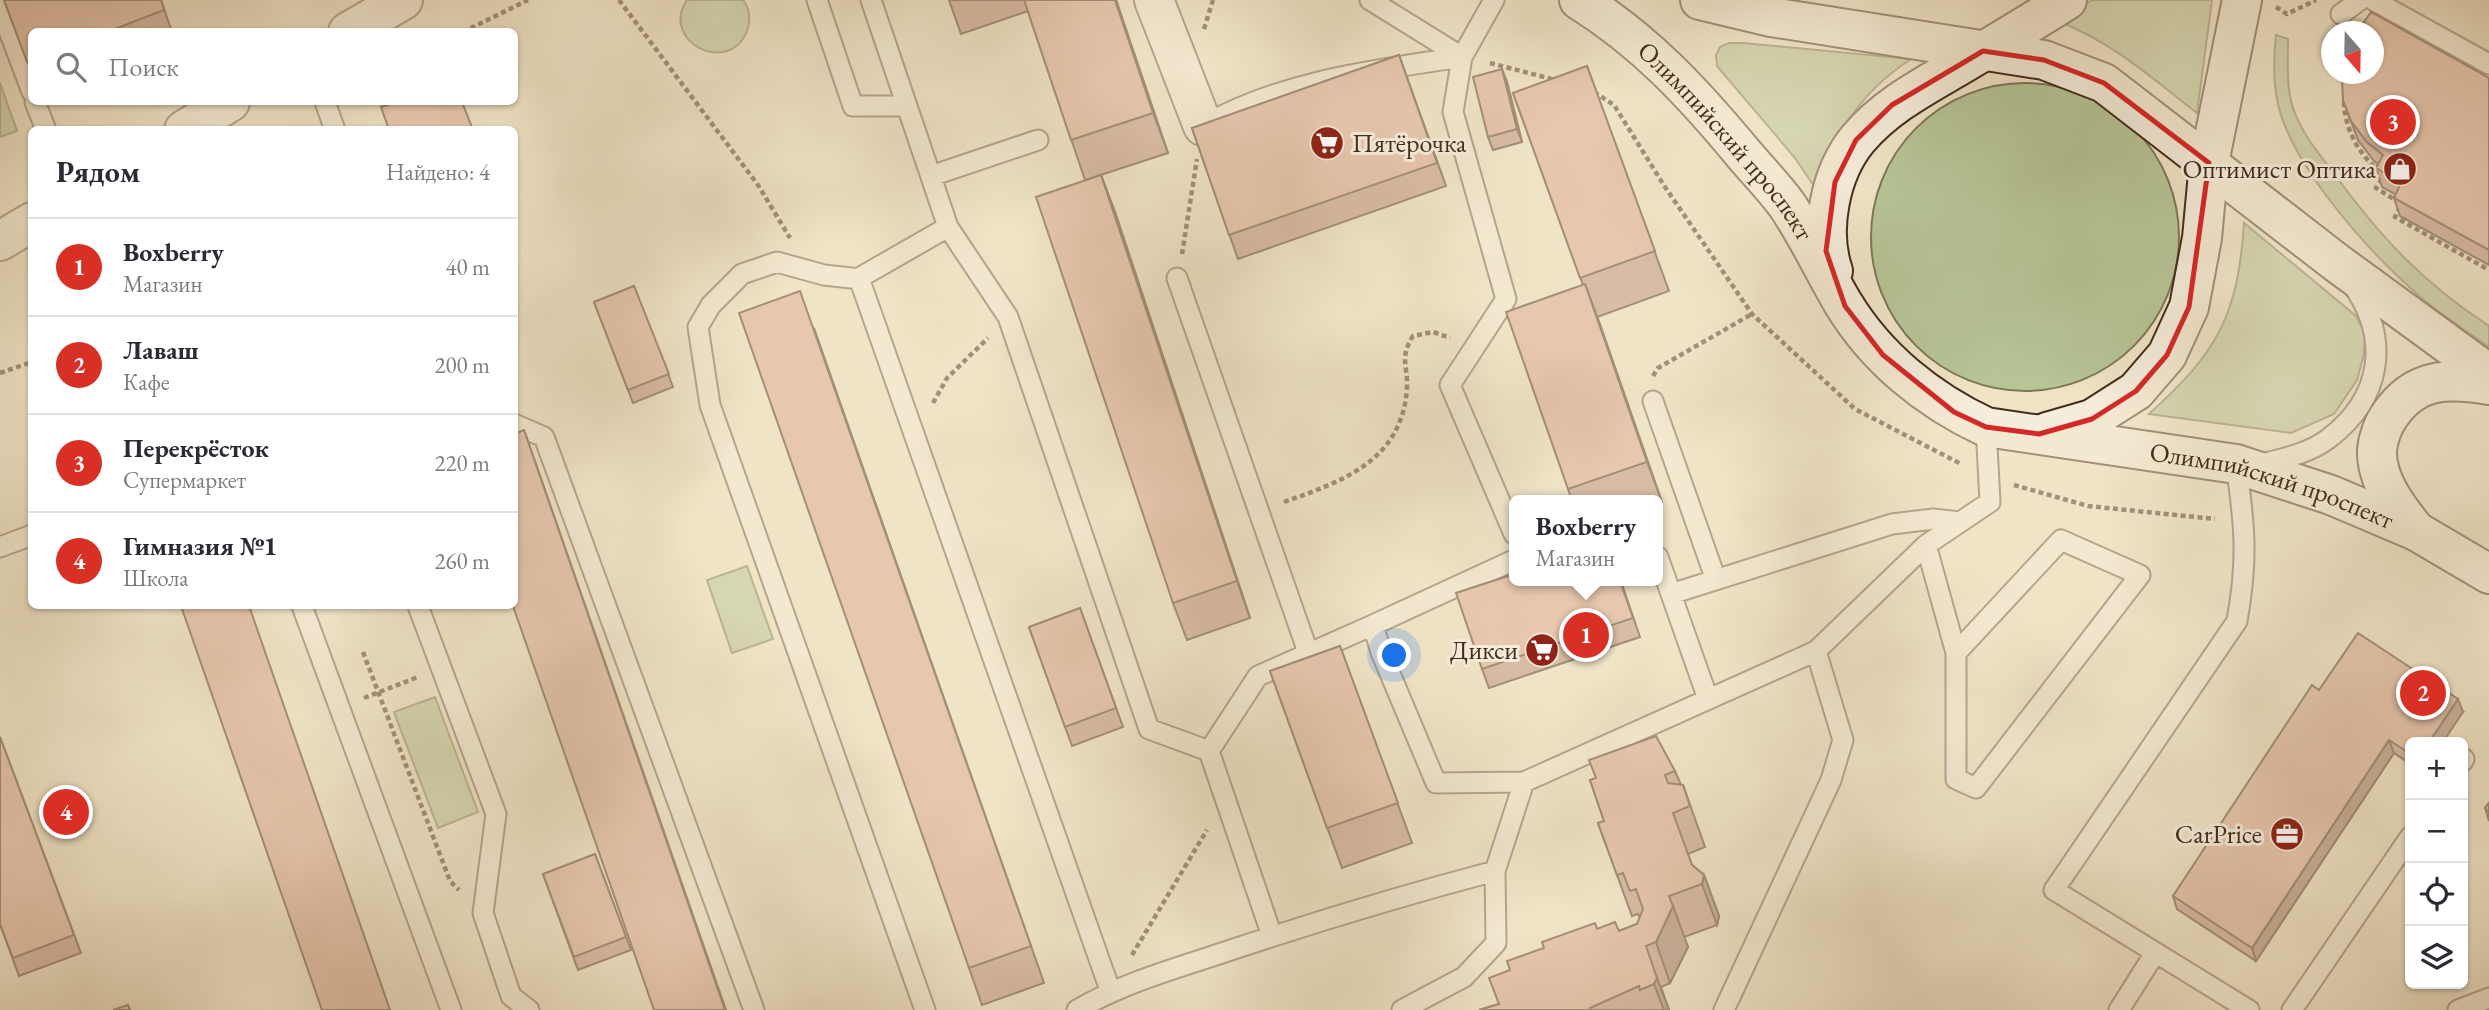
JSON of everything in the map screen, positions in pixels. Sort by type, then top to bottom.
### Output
[{"type":"main road","points":[[355,28],[403,0]]},
{"type":"main road","points":[[1154,0],[1203,126]]},
{"type":"main road","name":"Олимпийский проспект","points":[[1580,0],[1622,26],[1702,103],[1787,206],[1845,306],[1884,355],[1919,388],[1954,412],[1986,427],[2241,466],[2331,495],[2416,531],[2489,575]]},
{"type":"main road","points":[[1700,0],[1771,17],[2044,60],[2104,83],[2337,263],[2489,374]]},
{"type":"main road","name":"Олимпийский проспект","points":[[1845,306],[1826,251],[1826,225],[1835,182],[1856,140],[1892,105],[2067,0]]},
{"type":"main road","name":"Олимпийский проспект","points":[[2039,434],[2092,419],[2136,391],[2167,355],[2189,307],[2202,238],[2209,163],[2242,0]]},
{"type":"main road","points":[[191,126],[225,105]]},
{"type":"main road","points":[[0,241],[28,224]]},
{"type":"main road","points":[[2416,531],[2395,503],[2383,478],[2377,450],[2384,423],[2403,396],[2430,383],[2461,380],[2489,385]]},
{"type":"lane","points":[[817,0],[853,106],[907,106]]},
{"type":"lane","points":[[871,0],[948,227],[1008,317],[1149,729],[1209,751]]},
{"type":"lane","points":[[1370,0],[1462,57]]},
{"type":"lane","points":[[1494,0],[1462,57],[1453,112],[1506,299],[1450,385],[1509,522]]},
{"type":"lane","points":[[2341,14],[2360,0]]},
{"type":"lane","points":[[2373,0],[2489,64]]},
{"type":"lane","points":[[0,7],[28,81]]},
{"type":"lane","points":[[1203,126],[1227,112],[1341,76],[1462,57]]},
{"type":"lane","points":[[36,105],[44,126]]},
{"type":"lane","points":[[326,105],[334,126]]},
{"type":"lane","points":[[931,176],[1038,140]]},
{"type":"lane","points":[[925,1010],[710,405],[698,327],[711,305],[742,274],[777,262],[824,275],[860,279],[948,227]]},
{"type":"lane","points":[[2240,1008],[2054,890],[2237,621],[2246,574],[2241,466],[2291,457],[2327,440],[2361,406],[2376,370],[2377,340],[2356,289],[2337,263]]},
{"type":"lane","points":[[1178,278],[1308,652]]},
{"type":"lane","points":[[860,279],[1110,990]]},
{"type":"lane","points":[[1653,401],[1716,580]]},
{"type":"lane","points":[[518,426],[544,437],[754,1010]]},
{"type":"lane","points":[[1373,625],[1381,652],[1436,783],[1524,782],[1816,651],[1926,545],[1990,502],[1986,427]]},
{"type":"lane","points":[[1671,594],[1892,524],[1933,519],[1960,523]]},
{"type":"lane","points":[[0,547],[28,536]]},
{"type":"lane","points":[[1926,545],[1956,653],[1956,779],[1976,788],[2140,575],[2061,540],[1956,653]]},
{"type":"lane","points":[[1209,751],[1258,676],[1509,562]]},
{"type":"lane","points":[[1663,572],[1708,699]]},
{"type":"lane","points":[[303,609],[451,1010]]},
{"type":"lane","points":[[419,609],[496,814],[483,914],[511,996],[529,1010]]},
{"type":"lane","points":[[1724,1010],[1832,780],[1843,740],[1816,651]]},
{"type":"lane","points":[[1209,751],[1272,936]]},
{"type":"lane","points":[[1402,1010],[1464,977],[1496,943],[1495,871],[1524,782]]},
{"type":"lane","points":[[2292,1010],[2405,844]]},
{"type":"lane","points":[[1077,1010],[1110,990],[1272,936],[1396,897],[1495,871]]},
{"type":"lane","points":[[2119,1010],[2155,953]]},
{"type":"lane","points":[[2458,1010],[2489,998]]},
{"type":"path","points":[[471,28],[528,0]]},
{"type":"path","points":[[619,0],[758,185],[794,244]]},
{"type":"path","points":[[2267,0],[2287,14],[2316,0]]},
{"type":"path","points":[[2344,97],[2345,113],[2358,150],[2385,176],[2376,188],[2402,204],[2395,217],[2489,270]]},
{"type":"path","points":[[1653,401],[1649,383],[1658,368],[1752,314]]},
{"type":"path","points":[[914,434],[947,378],[1008,317]]},
{"type":"path","points":[[1258,511],[1350,477],[1379,454],[1395,434],[1407,389],[1404,351],[1413,336],[1444,333],[1471,352]]},
{"type":"path","points":[[0,373],[28,363]]},
{"type":"path","points":[[363,652],[450,881],[483,914]]},
{"type":"path","points":[[360,699],[442,668]]},
{"type":"path","points":[[1110,990],[1225,800]]},
{"type":"highlighted area","points":[[1983,51],[2044,60],[2104,83],[2209,163],[2189,307],[2167,355],[2136,391],[2092,419],[2039,434],[1986,427],[1954,412],[1883,355],[1845,306],[1826,251],[1835,182],[1856,140],[1892,105]]},
{"type":"green space","points":[[687,0],[743,0],[749,23],[738,45],[726,51],[713,52],[700,48],[689,40],[682,29],[681,15]]},
{"type":"green space","points":[[2092,0],[2212,0],[2197,113],[2114,50],[2058,21]]},
{"type":"green space","points":[[2276,35],[2288,39],[2289,91],[2296,117],[2310,142],[2385,238],[2443,293],[2489,326],[2489,347],[2433,307],[2397,275],[2354,230],[2313,177],[2284,124],[2277,99],[2274,67]]},
{"type":"green space","points":[[1729,43],[1911,59],[1877,86],[1852,115],[1832,149],[1816,189],[1795,158],[1717,66],[1716,55],[1720,47]]},
{"type":"green space","points":[[0,83],[17,131],[0,137]]},
{"type":"green space","points":[[2025,83],[2055,86],[2084,95],[2110,109],[2134,128],[2153,152],[2167,178],[2176,207],[2179,237],[2176,267],[2167,296],[2153,322],[2134,346],[2110,365],[2084,379],[2055,388],[2025,391],[1995,388],[1966,379],[1940,365],[1916,346],[1897,322],[1883,296],[1874,267],[1871,237],[1874,207],[1883,178],[1897,152],[1916,128],[1940,109],[1966,95],[1995,86]]},
{"type":"green space","points":[[2244,223],[2356,316],[2365,333],[2364,354],[2357,380],[2334,414],[2291,433],[2149,414],[2192,371],[2220,330],[2236,283]]},
{"type":"green space","points":[[747,566],[773,639],[732,653],[707,580]]},
{"type":"green space","points":[[435,697],[478,812],[438,828],[394,712]]},
{"type":"building","points":[[4,0],[161,0],[164,10],[117,28],[28,28],[27,62]]},
{"type":"building","points":[[1024,0],[1115,0],[1153,113],[1071,140]]},
{"type":"building","points":[[2371,12],[2489,78],[2489,250],[2394,198],[2401,183],[2376,168],[2383,155],[2367,142],[2351,121],[2343,100],[2342,84],[2384,84],[2384,21],[2365,21]]},
{"type":"building","points":[[1399,55],[1437,163],[1229,235],[1192,128]]},
{"type":"building","points":[[1587,66],[1655,251],[1580,278],[1513,93]]},
{"type":"building","points":[[1502,69],[1517,129],[1488,137],[1473,77]]},
{"type":"building","points":[[463,105],[471,126],[388,126],[381,107]]},
{"type":"building","points":[[1101,175],[1237,581],[1173,603],[1036,197]]},
{"type":"building","points":[[1585,284],[1647,462],[1568,489],[1506,312]]},
{"type":"building","points":[[634,286],[669,374],[628,390],[594,302]]},
{"type":"building","points":[[800,291],[1031,946],[969,968],[739,313]]},
{"type":"building","points":[[524,430],[725,1010],[654,1010],[514,609],[518,609],[518,432]]},
{"type":"building","points":[[1509,576],[1509,586],[1622,586],[1633,618],[1482,669],[1456,593]]},
{"type":"building","points":[[1080,608],[1116,708],[1065,727],[1029,627]]},
{"type":"building","points":[[182,609],[250,609],[390,1010],[322,1010]]},
{"type":"building","points":[[2358,633],[2458,699],[2432,737],[2405,737],[2405,751],[2389,740],[2252,948],[2173,896],[2312,685],[2319,690]]},
{"type":"building","points":[[1340,646],[1398,803],[1327,828],[1270,671]]},
{"type":"building","points":[[1656,736],[1675,771],[1665,775],[1668,783],[1683,785],[1690,806],[1673,813],[1692,865],[1704,875],[1702,884],[1669,896],[1673,906],[1656,942],[1646,946],[1657,978],[1654,984],[1640,990],[1639,986],[1590,1008],[1591,1010],[1479,1010],[1499,1004],[1489,978],[1510,970],[1507,961],[1544,948],[1542,942],[1595,923],[1597,929],[1615,922],[1619,931],[1637,924],[1643,909],[1636,889],[1630,891],[1623,873],[1617,875],[1598,823],[1604,821],[1590,780],[1596,778],[1589,760]]},
{"type":"building","points":[[0,737],[74,935],[13,958],[0,924]]},
{"type":"building","points":[[595,854],[626,937],[574,957],[543,874]]},
{"type":"building","points":[[128,1005],[130,1010],[113,1010]]},
{"type":"place","name":"Перекрёсток","points":[[2393,122]]},
{"type":"place","name":"Пятёрочка","points":[[1327,143]]},
{"type":"place","name":"Оптимист Оптика","points":[[2400,169]]},
{"type":"place","name":"Boxberry","points":[[1586,635]]},
{"type":"place","name":"Дикси","points":[[1542,650]]},
{"type":"place","name":"Лаваш","points":[[2423,693]]},
{"type":"place","name":"Гимназия №1","points":[[66,812]]},
{"type":"place","name":"CarPrice","points":[[2287,834]]}]
